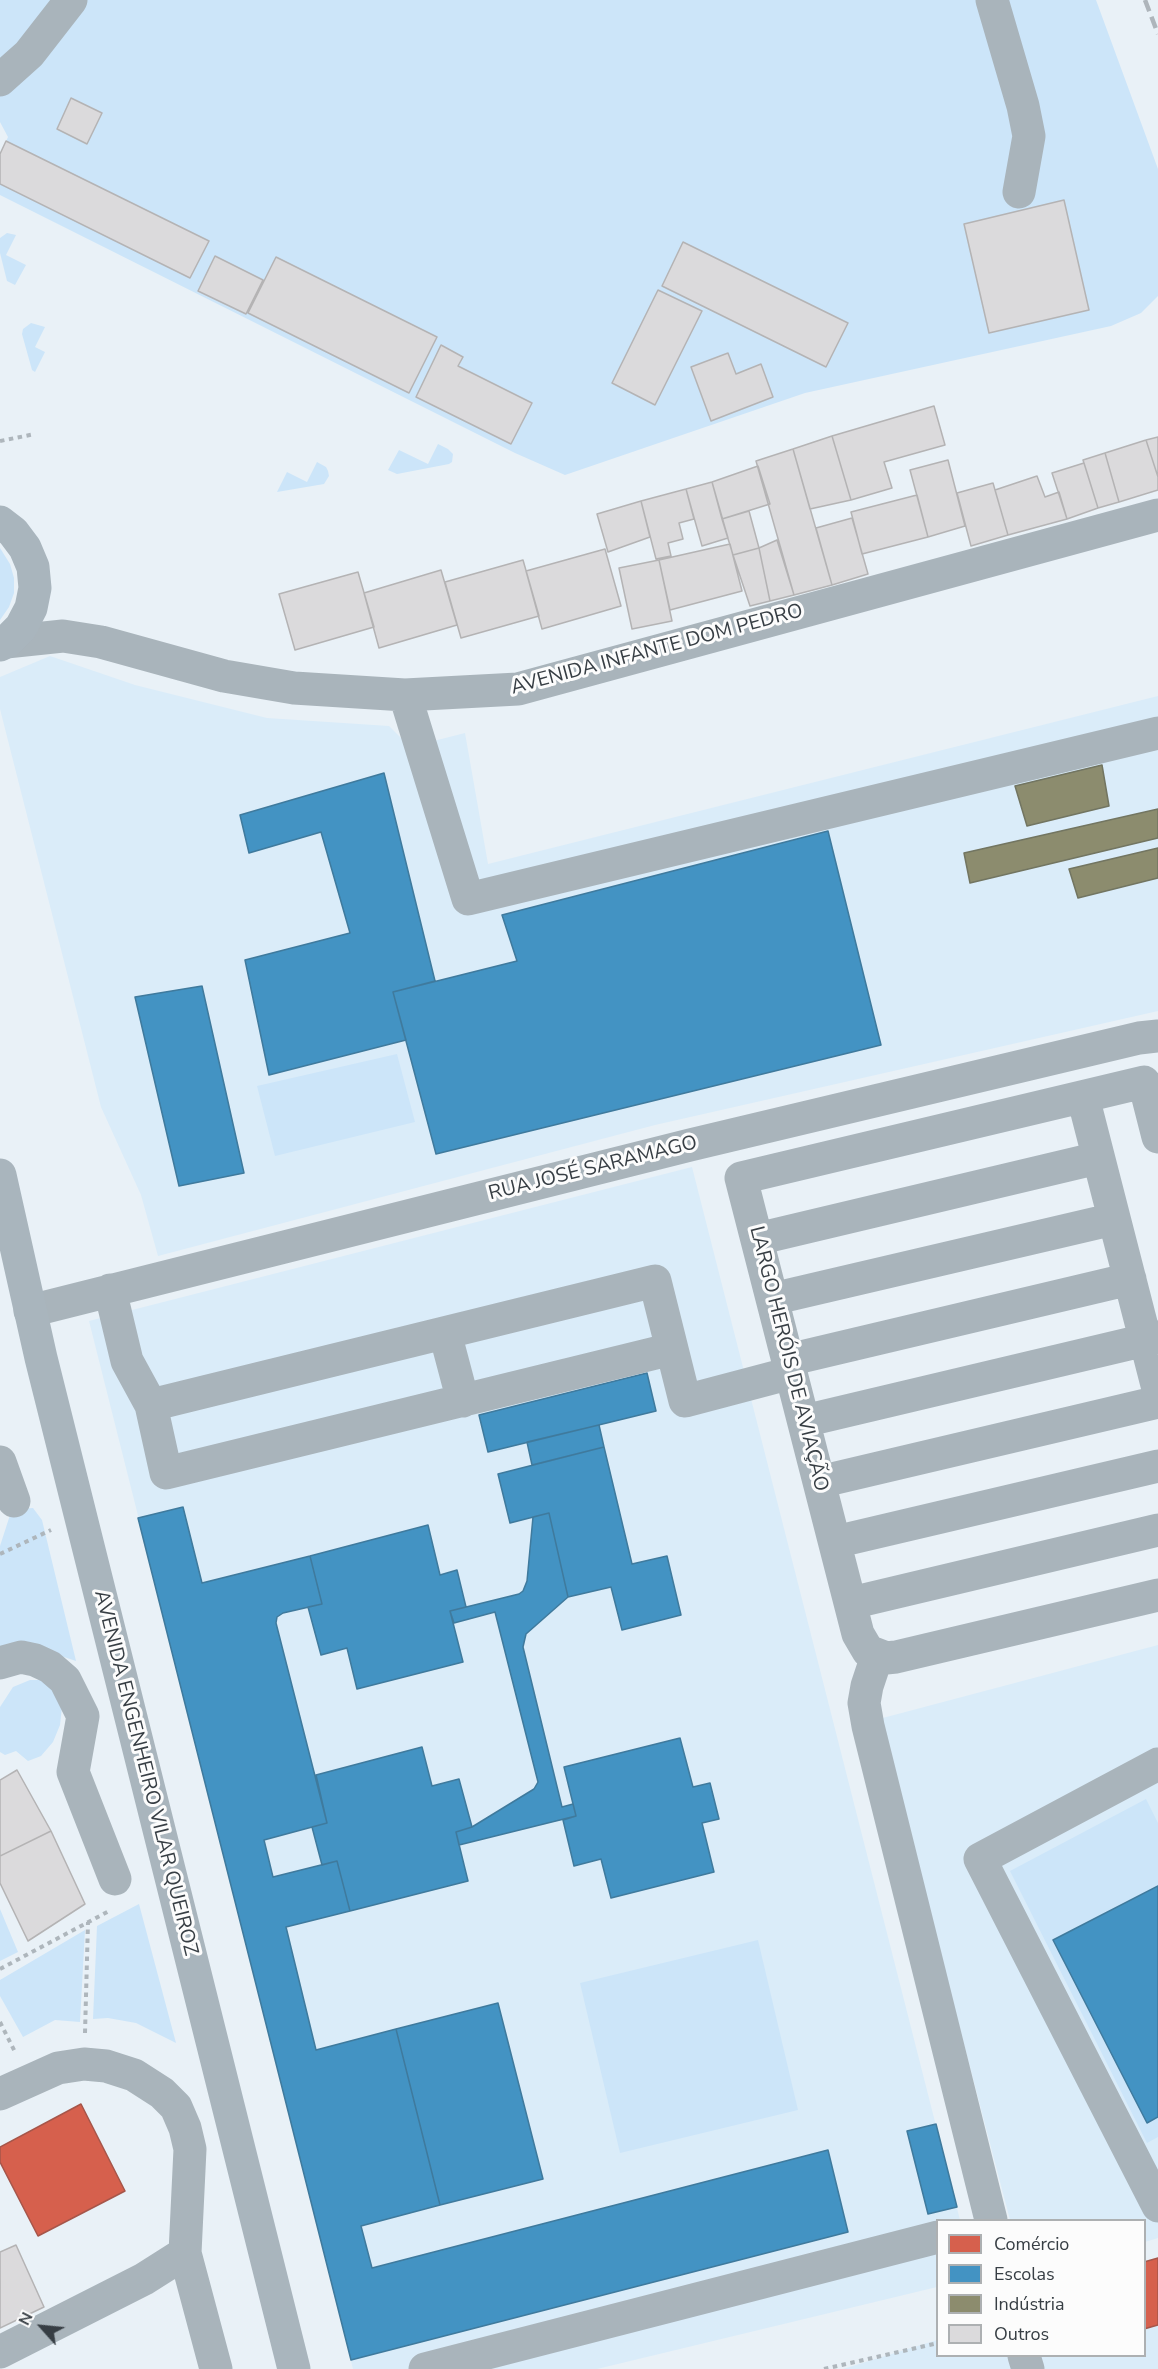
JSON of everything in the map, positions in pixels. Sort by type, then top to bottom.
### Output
[{"type":"main road","points":[[0,522],[13,532],[26,548],[33,567],[35,588],[31,608],[21,627],[3,644]]},
{"type":"main road","name":"AVENIDA ENGENHEIRO VILAR QUEIROZ","points":[[0,1175],[30,1311],[294,2369]]},
{"type":"street","points":[[0,80],[29,54],[71,0]]},
{"type":"street","points":[[993,0],[1023,106],[1029,136],[1019,192]]},
{"type":"street","name":"AVENIDA INFANTE DOM PEDRO","points":[[3,644],[63,636],[101,642],[224,676],[282,686],[405,695],[518,689],[1158,515]]},
{"type":"street","points":[[405,695],[468,899],[1158,733]]},
{"type":"street","name":"RUA JOSÉ SARAMAGO","points":[[30,1311],[690,1144],[1139,1038],[1158,1036]]},
{"type":"street","name":"LARGO HERÓIS DE AVIAÇÃO","points":[[877,1656],[862,1643],[850,1603],[741,1178],[1151,1081],[1158,1137]]},
{"type":"street","points":[[1083,1097],[1130,1279],[1152,1339],[1158,1389]]},
{"type":"street","points":[[757,1239],[1098,1158]]},
{"type":"street","points":[[772,1299],[1114,1219]]},
{"type":"street","points":[[151,1405],[655,1281],[685,1401],[790,1366],[1130,1279]]},
{"type":"street","points":[[110,1290],[127,1361],[151,1405],[166,1473],[672,1349]]},
{"type":"street","points":[[445,1333],[463,1401]]},
{"type":"street","points":[[804,1421],[1152,1339]]},
{"type":"street","points":[[819,1482],[1158,1402]]},
{"type":"street","points":[[0,1462],[14,1501]]},
{"type":"street","points":[[835,1542],[1158,1466]]},
{"type":"street","points":[[850,1603],[1158,1530]]},
{"type":"street","points":[[991,2219],[868,1726],[864,1703],[867,1686],[877,1656],[896,1657],[1158,1595]]},
{"type":"street","points":[[0,1663],[21,1657],[35,1660],[50,1667],[65,1680],[83,1716],[73,1772],[115,1879]]},
{"type":"street","points":[[1158,1764],[980,1859],[1158,2205]]},
{"type":"street","points":[[0,2094],[58,2068],[84,2064],[106,2066],[134,2075],[162,2093],[176,2107],[185,2128],[190,2149],[185,2253],[216,2369]]},
{"type":"street","points":[[425,2369],[936,2238]]},
{"type":"street","points":[[0,2352],[144,2279],[185,2253]]},
{"type":"path","points":[[0,441],[35,434]]},
{"type":"path","points":[[0,1554],[58,1526]]},
{"type":"path","points":[[0,1969],[119,1906],[115,1879]]},
{"type":"path","points":[[84,2064],[88,1923]]},
{"type":"path","points":[[824,2369],[936,2343]]},
{"type":"shaded area","points":[[0,0],[1096,0],[1158,169],[1158,296],[1141,313],[1111,326],[805,393],[565,475],[515,453],[0,195],[0,154],[8,137],[0,122]]},
{"type":"shaded area","points":[[7,233],[16,235],[6,255],[26,265],[15,285],[7,281],[0,253],[0,238]]},
{"type":"shaded area","points":[[31,323],[45,327],[35,347],[45,352],[35,372],[32,370],[22,334],[23,329]]},
{"type":"shaded area","points":[[438,444],[453,454],[452,462],[449,464],[397,474],[388,470],[399,450],[428,464]]},
{"type":"shaded area","points":[[317,462],[326,467],[328,471],[329,476],[324,484],[277,492],[287,472],[307,482]]},
{"type":"shaded area","points":[[0,548],[10,564],[14,578],[14,593],[9,607],[0,620]]},
{"type":"shaded area","points":[[50,656],[135,685],[267,718],[389,726],[410,747],[465,733],[488,864],[1158,696],[1158,1011],[655,1125],[158,1256],[141,1195],[101,1107],[0,709],[0,677]]},
{"type":"shaded area","points":[[397,1054],[415,1122],[275,1156],[257,1086]]},
{"type":"shaded area","points":[[692,1167],[960,2219],[936,2219],[936,2287],[597,2369],[353,2369],[89,1321]]},
{"type":"shaded area","points":[[33,1508],[42,1520],[76,1661],[64,1657],[0,1651],[0,1546],[10,1515],[19,1509]]},
{"type":"shaded area","points":[[1158,1645],[1158,2238],[1146,2242],[1146,2219],[1010,2219],[879,1719]]},
{"type":"shaded area","points":[[30,1680],[42,1680],[53,1691],[62,1707],[60,1725],[53,1742],[41,1756],[28,1761],[16,1751],[5,1755],[0,1752],[0,1707],[13,1687]]},
{"type":"shaded area","points":[[1146,1799],[1158,1823],[1158,2137],[1147,2143],[1010,1871]]},
{"type":"shaded area","points":[[139,1904],[176,2043],[136,2023],[108,2018],[93,2019],[97,1926]]},
{"type":"shaded area","points":[[0,1909],[18,1952],[0,1961]]},
{"type":"shaded area","points":[[85,1930],[80,2022],[55,2020],[23,2037],[0,1996],[0,1980]]},
{"type":"shaded area","points":[[758,1940],[798,2110],[620,2153],[580,1983]]},
{"type":"shaded area","points":[[1158,2278],[1158,2369],[843,2369],[936,2340],[936,2357],[1146,2357],[1146,2281]]},
{"type":"building: Comércio","points":[[81,2104],[125,2191],[38,2236],[0,2162],[0,2147]]},
{"type":"building: Comércio","points":[[1158,2258],[1158,2325],[1146,2328],[1146,2261]]},
{"type":"building: Escolas","points":[[384,773],[435,981],[393,992],[406,1040],[269,1075],[245,960],[350,933],[321,832],[249,853],[240,815]]},
{"type":"building: Escolas","points":[[828,831],[881,1045],[436,1154],[393,992],[517,961],[502,915]]},
{"type":"building: Escolas","points":[[202,986],[244,1173],[179,1186],[135,997]]},
{"type":"building: Escolas","points":[[647,1373],[656,1411],[488,1452],[479,1415]]},
{"type":"building: Escolas","points":[[599,1425],[604,1447],[532,1465],[527,1442]]},
{"type":"building: Escolas","points":[[604,1447],[632,1564],[667,1556],[681,1615],[622,1630],[611,1587],[568,1597],[549,1513],[510,1523],[498,1474]]},
{"type":"building: Escolas","points":[[183,1507],[202,1583],[310,1556],[322,1604],[283,1613],[277,1617],[276,1623],[327,1823],[264,1840],[273,1877],[337,1861],[350,1911],[286,1927],[316,2050],[396,2029],[440,2205],[361,2226],[372,2268],[828,2150],[848,2232],[351,2360],[138,1518]]},
{"type":"building: Escolas","points":[[549,1513],[568,1597],[526,1634],[523,1647],[562,1807],[573,1804],[576,1816],[459,1845],[456,1832],[472,1827],[534,1789],[538,1782],[495,1612],[454,1623],[450,1611],[519,1594],[523,1591],[527,1581],[533,1517]]},
{"type":"building: Escolas","points":[[428,1525],[440,1575],[457,1570],[466,1607],[450,1611],[463,1662],[357,1689],[347,1648],[321,1655],[308,1607],[322,1604],[310,1556]]},
{"type":"building: Escolas","points":[[680,1738],[693,1787],[710,1783],[719,1819],[702,1823],[714,1872],[611,1898],[601,1859],[574,1866],[563,1820],[576,1816],[564,1767]]},
{"type":"building: Escolas","points":[[422,1747],[432,1786],[459,1779],[472,1827],[456,1832],[468,1881],[350,1911],[337,1861],[322,1865],[312,1827],[327,1823],[316,1775]]},
{"type":"building: Escolas","points":[[1158,1886],[1158,2117],[1147,2123],[1053,1940]]},
{"type":"building: Escolas","points":[[498,2003],[543,2179],[440,2205],[396,2029]]},
{"type":"building: Escolas","points":[[936,2124],[957,2207],[928,2214],[907,2131]]},
{"type":"building: Indústria","points":[[1102,765],[1109,806],[1027,826],[1015,786]]},
{"type":"building: Indústria","points":[[1158,809],[1158,838],[970,883],[964,853]]},
{"type":"building: Indústria","points":[[1158,848],[1158,878],[1078,898],[1069,869]]},
{"type":"building: Outros","points":[[71,98],[102,113],[87,144],[57,129]]},
{"type":"building: Outros","points":[[6,141],[209,241],[190,278],[0,184],[0,154]]},
{"type":"building: Outros","points":[[1064,200],[1089,310],[989,333],[964,224]]},
{"type":"building: Outros","points":[[683,242],[848,323],[826,367],[662,286]]},
{"type":"building: Outros","points":[[215,256],[263,280],[246,314],[198,291]]},
{"type":"building: Outros","points":[[276,257],[437,337],[409,393],[248,313]]},
{"type":"building: Outros","points":[[658,290],[702,311],[655,405],[612,383]]},
{"type":"building: Outros","points":[[441,345],[463,357],[458,366],[532,403],[511,444],[416,397]]},
{"type":"building: Outros","points":[[728,353],[736,374],[761,364],[773,397],[711,421],[691,367]]},
{"type":"building: Outros","points":[[934,406],[945,445],[884,462],[892,488],[851,500],[832,436]]},
{"type":"building: Outros","points":[[832,436],[851,500],[810,509],[793,449]]},
{"type":"building: Outros","points":[[1158,437],[1158,477],[1146,440]]},
{"type":"building: Outros","points":[[1146,440],[1158,477],[1158,490],[1119,502],[1105,453]]},
{"type":"building: Outros","points":[[793,449],[832,585],[794,595],[756,461]]},
{"type":"building: Outros","points":[[1105,453],[1119,502],[1098,508],[1083,460]]},
{"type":"building: Outros","points":[[948,460],[965,526],[928,537],[910,470]]},
{"type":"building: Outros","points":[[1084,463],[1098,508],[1067,519],[1052,473]]},
{"type":"building: Outros","points":[[758,466],[770,504],[722,519],[712,482]]},
{"type":"building: Outros","points":[[1037,476],[1045,497],[1059,492],[1067,519],[1008,535],[995,490]]},
{"type":"building: Outros","points":[[712,482],[728,538],[702,546],[686,489]]},
{"type":"building: Outros","points":[[993,483],[1008,535],[971,546],[957,493]]},
{"type":"building: Outros","points":[[686,489],[694,519],[679,523],[683,539],[668,543],[671,556],[656,559],[641,501]]},
{"type":"building: Outros","points":[[917,495],[928,537],[862,554],[851,512]]},
{"type":"building: Outros","points":[[641,501],[650,537],[608,552],[597,514]]},
{"type":"building: Outros","points":[[749,511],[759,548],[733,555],[722,519]]},
{"type":"building: Outros","points":[[852,518],[868,574],[832,585],[816,528]]},
{"type":"building: Outros","points":[[777,540],[794,595],[770,601],[759,548]]},
{"type":"building: Outros","points":[[730,544],[742,591],[670,610],[659,560]]},
{"type":"building: Outros","points":[[759,548],[770,601],[750,606],[733,555]]},
{"type":"building: Outros","points":[[605,549],[621,606],[542,629],[526,571]]},
{"type":"building: Outros","points":[[523,560],[539,616],[461,638],[445,582]]},
{"type":"building: Outros","points":[[659,560],[672,621],[632,629],[619,568]]},
{"type":"building: Outros","points":[[441,570],[457,625],[379,648],[364,593]]},
{"type":"building: Outros","points":[[358,572],[374,627],[295,650],[279,594]]},
{"type":"building: Outros","points":[[17,1770],[51,1831],[0,1856],[0,1780]]},
{"type":"building: Outros","points":[[51,1831],[85,1904],[28,1941],[0,1883],[0,1856]]},
{"type":"building: Outros","points":[[16,2245],[44,2307],[0,2328],[0,2252]]},
{"type":"railway","points":[[1145,0],[1158,34]]}]
